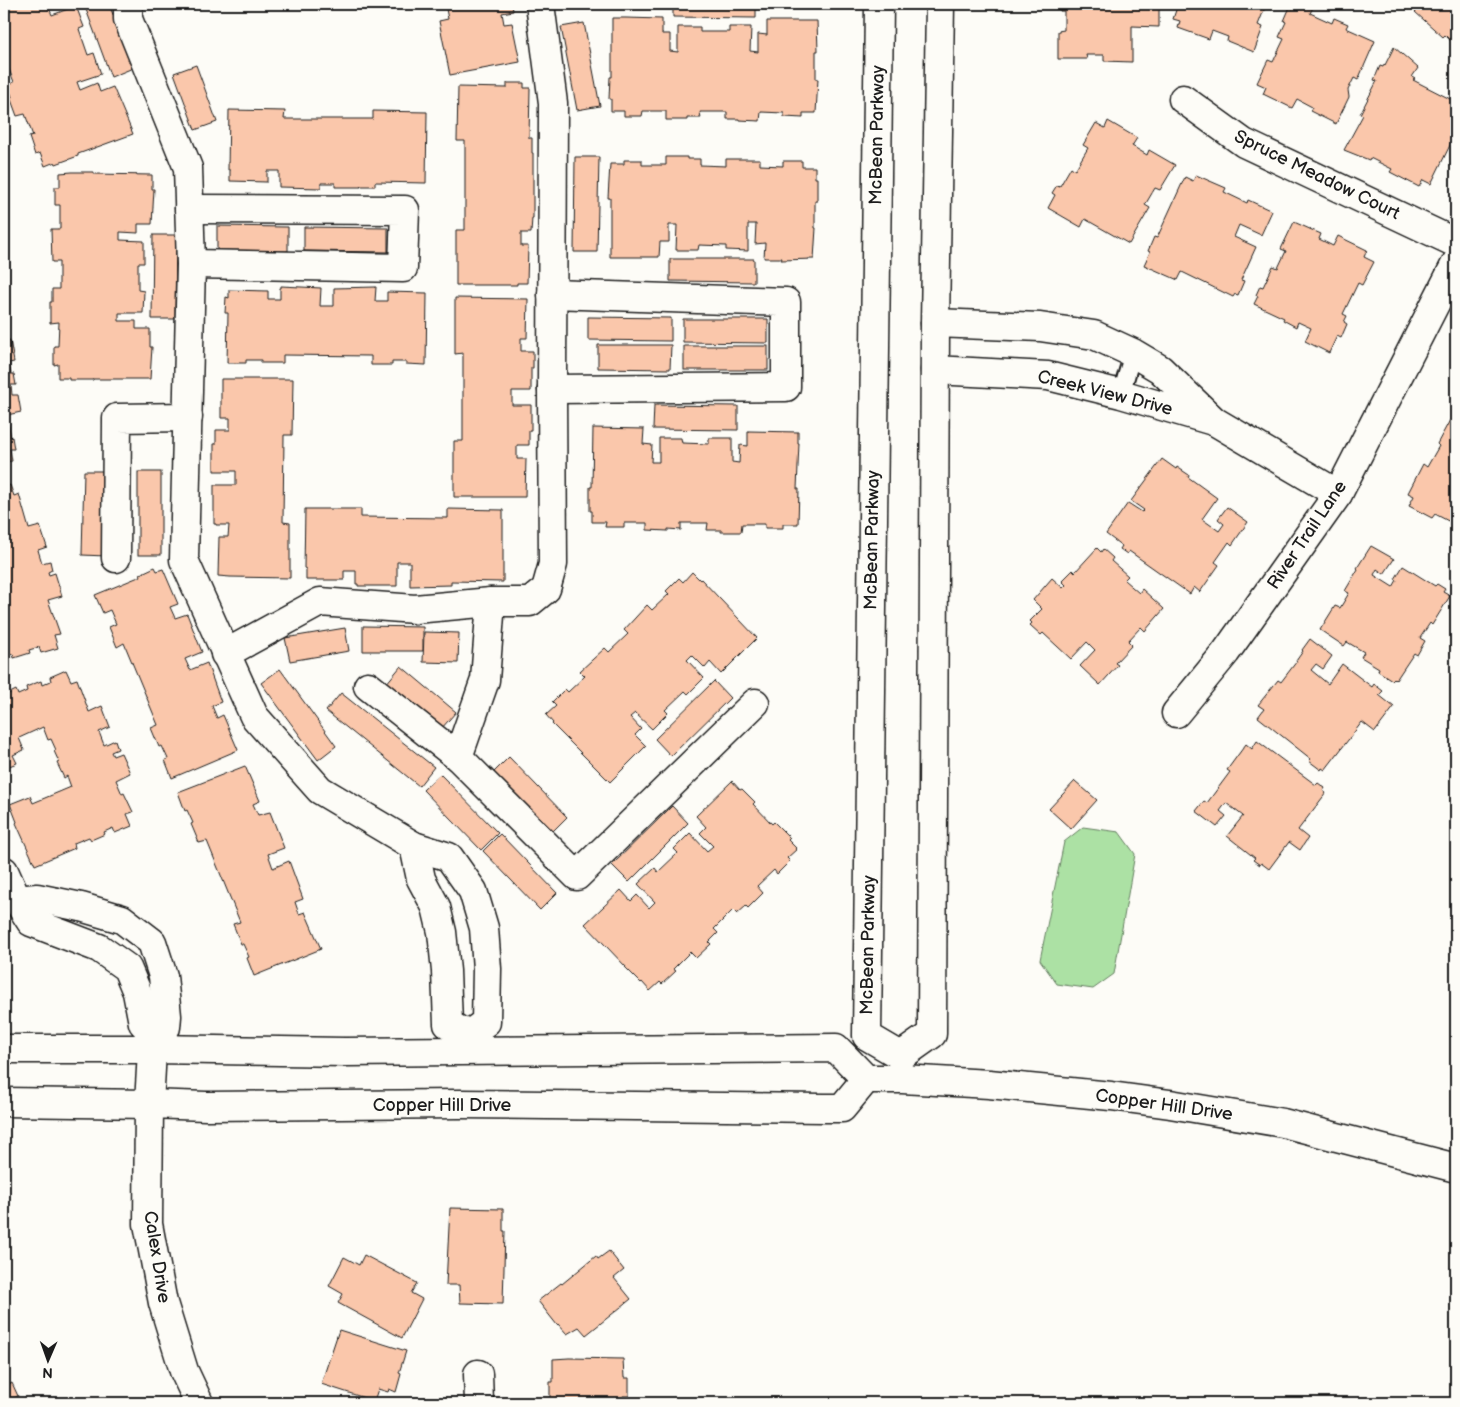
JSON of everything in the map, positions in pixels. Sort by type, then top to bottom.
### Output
[{"type":"street","points":[[128,4],[128,19],[188,168],[191,264],[184,560],[254,716],[320,790],[414,846],[449,857],[473,891],[484,928],[487,969],[486,1022],[468,1043]]},
{"type":"street","points":[[226,654],[320,602],[415,609],[491,602],[530,602],[546,589],[553,564],[553,103],[540,4]]},
{"type":"street","name":"McBean Parkway","points":[[879,4],[867,1036],[902,1068]]},
{"type":"street","points":[[902,1068],[932,1034],[935,323],[940,4]]},
{"type":"street","name":"Spruce Meadow Court","points":[[1183,99],[1244,143],[1456,243]]},
{"type":"street","points":[[189,209],[405,210],[403,268],[191,264]]},
{"type":"street","name":"River Trail Lane","points":[[1176,713],[1226,652],[1338,494],[1456,263]]},
{"type":"street","points":[[552,294],[786,302],[786,387],[552,389]]},
{"type":"street","name":"Creek View Drive","points":[[935,323],[1040,327],[1094,336],[1133,353],[1160,369],[1214,421],[1338,494]]},
{"type":"street","name":"Creek View Drive","points":[[935,370],[1048,376],[1121,394],[1214,421]]},
{"type":"street","points":[[116,558],[117,418],[188,417]]},
{"type":"street","points":[[458,757],[485,680],[491,602]]},
{"type":"street","points":[[368,686],[458,757],[577,876],[755,703]]},
{"type":"street","points":[[414,846],[421,879],[436,907],[442,932],[448,1024],[468,1043]]},
{"type":"street","points":[[4,871],[16,900],[31,922],[99,948],[127,968],[137,992],[143,1023],[152,1041]]},
{"type":"street","points":[[436,907],[473,891]]},
{"type":"street","points":[[16,900],[37,898],[80,907],[122,919],[152,942],[163,976],[167,1016],[166,1027],[152,1041]]},
{"type":"street","points":[[99,948],[122,919]]},
{"type":"street","points":[[446,971],[487,969]]},
{"type":"street","points":[[4,1049],[152,1041],[345,1052],[468,1043],[836,1048],[866,1078]]},
{"type":"street","name":"Calex Drive","points":[[152,1041],[149,1104],[148,1224],[163,1302],[184,1371],[200,1403]]},
{"type":"street","name":"Copper Hill Drive","points":[[4,1102],[206,1106],[460,1104],[842,1108],[866,1078],[902,1068],[988,1084],[1111,1096],[1283,1123],[1456,1168]]},
{"type":"street","points":[[478,1374],[479,1403]]},
{"type":"lane","points":[[1121,394],[1133,353]]},
{"type":"green space","points":[[1083,827],[1119,832],[1135,854],[1114,974],[1093,989],[1057,984],[1040,960],[1064,842]]},
{"type":"building","points":[[4,4],[63,4],[49,8],[52,15],[76,6],[84,27],[79,29],[88,55],[94,53],[101,74],[77,82],[80,90],[97,83],[100,92],[113,87],[133,134],[56,164],[55,162],[45,166],[40,153],[35,155],[29,137],[33,136],[25,114],[17,116],[10,97],[12,97],[8,85],[14,82],[4,57]]},
{"type":"building","points":[[84,4],[109,4],[133,68],[111,77]]},
{"type":"building","points":[[334,4],[390,4],[390,7],[334,6]]},
{"type":"building","points":[[445,4],[512,4],[513,11],[502,13],[504,24],[512,23],[520,62],[450,75],[439,21],[448,19]]},
{"type":"building","points":[[673,4],[756,4],[756,18],[673,17]]},
{"type":"building","points":[[1060,4],[1159,4],[1159,27],[1132,26],[1132,62],[1104,61],[1104,55],[1086,55],[1087,59],[1058,59],[1058,31],[1064,30],[1064,11],[1060,11]]},
{"type":"building","points":[[1178,4],[1271,4],[1270,6],[1266,5],[1258,25],[1263,27],[1254,52],[1227,41],[1228,37],[1212,31],[1209,39],[1178,28],[1180,21],[1173,19]]},
{"type":"building","points":[[1295,4],[1315,4],[1310,13],[1332,23],[1334,18],[1348,24],[1346,28],[1375,41],[1358,80],[1354,78],[1348,90],[1349,97],[1336,124],[1310,111],[1312,107],[1297,99],[1292,108],[1263,94],[1266,87],[1257,83],[1268,60],[1273,62],[1284,39],[1279,37],[1286,22],[1284,21],[1290,7],[1293,9]]},
{"type":"building","points":[[1423,4],[1456,4],[1456,46],[1415,12]]},
{"type":"building","points":[[612,18],[662,19],[662,34],[670,34],[670,51],[678,52],[678,27],[700,27],[700,32],[729,32],[729,27],[751,27],[750,51],[758,52],[758,34],[767,35],[767,21],[817,21],[818,51],[816,51],[816,79],[818,79],[816,113],[803,113],[803,118],[784,117],[784,113],[761,112],[760,121],[727,119],[727,112],[700,112],[701,118],[666,120],[666,111],[643,111],[642,116],[624,116],[624,111],[611,111],[611,99],[609,99],[610,77],[612,77]]},
{"type":"building","points":[[584,23],[600,106],[577,110],[561,27]]},
{"type":"building","points":[[1394,47],[1418,68],[1412,77],[1415,79],[1413,80],[1456,102],[1456,133],[1431,184],[1423,180],[1419,187],[1390,172],[1392,169],[1370,158],[1369,160],[1344,150],[1363,115],[1360,114],[1377,81],[1374,80],[1380,66],[1383,67],[1385,65]]},
{"type":"building","points":[[196,65],[217,122],[195,130],[174,73]]},
{"type":"building","points":[[507,83],[524,83],[524,88],[530,88],[529,138],[532,138],[533,153],[533,218],[531,233],[521,233],[521,246],[528,246],[527,283],[517,283],[517,285],[456,285],[456,230],[465,230],[465,141],[457,141],[458,87],[507,88]]},
{"type":"building","points":[[229,110],[285,111],[284,119],[373,119],[373,111],[427,112],[426,183],[375,182],[375,186],[335,187],[335,183],[321,183],[321,188],[279,187],[279,171],[267,171],[267,182],[230,181],[230,170],[228,170]]},
{"type":"building","points":[[1108,121],[1137,138],[1132,146],[1147,155],[1149,150],[1175,165],[1160,190],[1155,188],[1145,205],[1150,208],[1129,244],[1085,219],[1081,227],[1048,208],[1055,195],[1052,193],[1057,185],[1060,186],[1071,167],[1075,170],[1088,148],[1083,145],[1096,123],[1105,128]]},
{"type":"building","points":[[575,157],[599,157],[597,252],[574,252]]},
{"type":"building","points":[[666,157],[700,159],[700,165],[726,166],[726,159],[760,159],[760,165],[783,166],[783,161],[802,161],[802,167],[815,167],[817,201],[815,201],[814,259],[781,260],[782,258],[764,258],[765,243],[755,244],[756,224],[748,224],[748,251],[726,250],[726,246],[699,245],[698,250],[676,250],[677,225],[669,225],[669,242],[660,242],[659,257],[610,257],[610,198],[608,198],[610,164],[624,164],[624,160],[642,160],[642,165],[666,165]]},
{"type":"building","points":[[60,173],[152,175],[152,189],[154,189],[152,224],[138,224],[138,233],[120,232],[120,240],[144,241],[144,263],[138,263],[138,290],[144,291],[143,313],[119,313],[119,321],[136,321],[136,329],[150,329],[150,347],[152,347],[150,379],[69,380],[69,378],[58,378],[58,364],[54,365],[54,346],[58,346],[59,322],[50,323],[50,302],[52,302],[52,289],[59,289],[59,262],[52,262],[51,229],[60,229],[60,205],[55,205],[55,187],[60,187]]},
{"type":"building","points":[[1196,175],[1226,188],[1224,192],[1247,203],[1248,200],[1272,211],[1261,235],[1239,225],[1234,237],[1256,247],[1241,280],[1244,281],[1238,295],[1235,294],[1233,297],[1182,272],[1178,280],[1144,265],[1154,237],[1157,238],[1185,177],[1193,181]]},
{"type":"building","points":[[1294,222],[1321,234],[1319,239],[1333,246],[1338,236],[1367,250],[1364,257],[1374,262],[1362,285],[1358,283],[1343,314],[1347,316],[1344,322],[1347,324],[1341,338],[1337,336],[1329,353],[1305,341],[1311,328],[1298,322],[1296,327],[1283,320],[1284,318],[1254,304],[1260,286],[1263,287],[1273,266],[1278,268],[1286,251],[1281,249]]},
{"type":"building","points":[[217,226],[288,227],[288,251],[217,250]]},
{"type":"building","points":[[304,227],[388,228],[388,252],[304,251]]},
{"type":"building","points":[[153,235],[176,235],[175,319],[152,319]]},
{"type":"building","points":[[670,259],[754,259],[754,282],[670,281]]},
{"type":"building","points":[[281,286],[321,288],[320,306],[334,306],[334,288],[376,287],[375,301],[387,301],[387,292],[427,293],[426,365],[392,362],[392,365],[371,365],[371,356],[283,355],[283,363],[261,363],[261,360],[246,360],[246,363],[227,363],[228,313],[225,313],[226,297],[229,298],[229,290],[268,291],[268,299],[280,299]]},
{"type":"building","points":[[455,298],[528,299],[527,338],[521,338],[521,351],[533,351],[531,391],[512,391],[512,405],[531,405],[529,445],[517,445],[517,459],[526,459],[525,497],[454,497],[454,441],[463,441],[463,353],[455,354]]},
{"type":"building","points":[[588,317],[671,318],[671,341],[588,340]]},
{"type":"building","points":[[683,319],[768,319],[768,343],[683,342]]},
{"type":"building","points":[[10,340],[14,362],[9,363],[16,385],[11,385],[12,395],[18,395],[21,412],[7,415],[14,449],[10,449],[12,461],[4,462],[4,341]]},
{"type":"building","points":[[598,345],[671,345],[670,369],[598,368]]},
{"type":"building","points":[[684,346],[768,346],[768,370],[684,370]]},
{"type":"building","points":[[221,379],[293,379],[292,435],[284,435],[283,522],[290,523],[290,578],[218,576],[219,537],[228,537],[229,525],[214,524],[214,485],[236,485],[236,471],[214,471],[216,430],[230,430],[230,418],[221,418]]},
{"type":"building","points":[[654,405],[738,406],[738,430],[653,429]]},
{"type":"building","points":[[1450,420],[1456,423],[1456,525],[1435,514],[1432,518],[1409,506],[1414,496],[1408,493],[1423,464],[1427,467],[1439,446],[1437,444]]},
{"type":"building","points":[[593,428],[644,429],[643,444],[652,445],[651,462],[659,462],[659,438],[681,438],[682,443],[709,444],[709,438],[732,438],[732,462],[739,463],[740,445],[748,446],[748,431],[798,432],[798,524],[783,524],[783,528],[765,528],[765,524],[742,524],[741,532],[721,532],[721,530],[707,530],[708,523],[681,523],[681,530],[668,529],[668,531],[647,530],[647,523],[624,523],[624,527],[605,527],[606,522],[592,522],[590,487],[592,487]]},
{"type":"building","points":[[1162,459],[1189,475],[1188,477],[1217,498],[1202,519],[1219,531],[1224,524],[1218,519],[1227,507],[1248,522],[1232,545],[1229,542],[1215,562],[1219,565],[1200,592],[1194,587],[1190,594],[1129,551],[1127,554],[1120,549],[1122,546],[1106,534],[1128,503],[1142,512],[1144,510],[1131,501]]},
{"type":"building","points":[[84,471],[107,471],[106,556],[82,555]]},
{"type":"building","points":[[138,472],[161,472],[161,555],[138,555]]},
{"type":"building","points":[[10,485],[14,496],[19,494],[29,529],[40,526],[47,547],[38,550],[42,563],[50,561],[52,570],[48,572],[49,575],[55,573],[62,596],[48,600],[60,634],[54,635],[58,648],[41,653],[39,647],[29,650],[30,653],[14,658],[13,654],[4,656],[4,487]]},
{"type":"building","points":[[305,509],[361,509],[361,517],[448,518],[448,509],[503,510],[503,582],[451,581],[451,585],[410,586],[410,562],[397,562],[397,586],[358,586],[356,584],[356,571],[344,571],[344,580],[306,580],[306,569],[304,568]]},
{"type":"building","points":[[1371,546],[1394,559],[1384,574],[1377,569],[1374,575],[1393,587],[1397,580],[1395,579],[1403,566],[1435,586],[1437,584],[1445,589],[1443,592],[1450,596],[1432,625],[1430,623],[1420,638],[1425,641],[1417,655],[1414,653],[1396,680],[1394,678],[1392,680],[1378,671],[1379,668],[1361,657],[1364,652],[1347,642],[1344,646],[1320,630],[1335,606],[1340,608],[1349,593],[1345,591]]},
{"type":"building","points":[[1097,548],[1101,552],[1103,549],[1113,558],[1111,561],[1128,576],[1124,580],[1139,593],[1142,589],[1164,609],[1145,631],[1141,627],[1128,641],[1132,645],[1115,663],[1118,665],[1100,685],[1080,666],[1095,650],[1087,642],[1071,659],[1043,633],[1041,635],[1030,625],[1032,623],[1030,621],[1042,609],[1033,600],[1052,578],[1063,588],[1066,585],[1062,581],[1073,570],[1075,572]]},
{"type":"building","points":[[155,567],[157,571],[163,569],[178,604],[170,607],[175,618],[187,614],[202,652],[185,659],[190,670],[207,663],[221,702],[212,706],[217,718],[223,715],[238,750],[172,778],[165,760],[168,759],[162,746],[159,747],[151,728],[158,725],[124,643],[117,647],[109,627],[116,624],[110,610],[103,613],[95,595],[141,576],[140,574]]},
{"type":"building","points":[[692,572],[701,579],[757,638],[721,674],[710,662],[705,668],[692,655],[687,660],[704,678],[688,694],[685,691],[665,710],[668,713],[652,729],[635,713],[630,717],[641,729],[635,735],[646,746],[610,782],[552,724],[546,715],[556,706],[552,702],[565,689],[568,692],[585,676],[580,671],[605,648],[609,652],[628,634],[624,630],[647,605],[652,610],[669,594],[666,591],[679,578],[683,582]]},
{"type":"building","points":[[363,626],[423,627],[423,651],[363,651]]},
{"type":"building","points":[[345,628],[349,651],[290,661],[285,638]]},
{"type":"building","points":[[424,632],[459,633],[458,663],[423,662]]},
{"type":"building","points":[[1310,639],[1332,656],[1323,669],[1316,664],[1311,670],[1328,684],[1342,664],[1372,687],[1374,684],[1383,691],[1379,695],[1394,707],[1375,732],[1362,722],[1325,770],[1322,768],[1321,770],[1309,761],[1311,759],[1258,717],[1264,709],[1258,705],[1278,680],[1281,682],[1297,661]]},
{"type":"building","points":[[401,666],[456,712],[441,729],[386,684]]},
{"type":"building","points":[[280,669],[336,746],[318,760],[261,683]]},
{"type":"building","points":[[66,670],[71,681],[77,679],[89,712],[102,706],[110,727],[99,732],[104,745],[115,740],[118,749],[111,752],[113,756],[121,753],[130,773],[116,780],[133,812],[127,814],[132,826],[115,833],[113,828],[91,840],[89,837],[74,843],[75,848],[35,865],[16,823],[10,804],[30,796],[33,803],[71,787],[67,776],[64,778],[57,763],[59,762],[54,751],[56,750],[51,739],[48,740],[43,727],[19,738],[24,750],[13,755],[17,763],[4,768],[4,696],[16,690],[18,695],[27,691],[26,687],[41,681],[42,685],[51,681],[50,677]]},
{"type":"building","points":[[714,681],[730,698],[671,756],[655,739]]},
{"type":"building","points":[[341,693],[434,767],[419,786],[326,711]]},
{"type":"building","points":[[1257,741],[1316,785],[1318,783],[1325,788],[1323,791],[1326,793],[1298,830],[1308,838],[1300,850],[1289,842],[1269,869],[1253,860],[1255,858],[1227,836],[1243,816],[1226,803],[1220,811],[1226,816],[1217,827],[1196,811],[1204,801],[1207,803],[1230,772],[1227,770],[1246,744],[1252,749]]},
{"type":"building","points":[[509,757],[567,817],[550,834],[492,774]]},
{"type":"building","points":[[245,766],[260,801],[253,804],[258,815],[270,812],[284,848],[268,854],[273,868],[289,861],[303,899],[295,902],[299,914],[305,912],[321,949],[254,976],[247,958],[249,957],[243,944],[241,944],[233,924],[240,922],[207,841],[199,843],[191,824],[193,823],[187,810],[185,811],[178,792]]},
{"type":"building","points":[[440,774],[498,833],[481,850],[423,790]]},
{"type":"building","points":[[732,781],[755,802],[753,804],[772,824],[774,822],[790,838],[788,840],[797,849],[787,858],[790,861],[777,874],[774,870],[757,886],[763,893],[748,908],[746,906],[737,914],[733,910],[714,929],[718,933],[709,942],[711,944],[696,958],[690,952],[673,969],[676,971],[662,984],[660,982],[650,991],[585,924],[621,890],[631,901],[637,895],[649,908],[655,902],[638,884],[655,868],[658,872],[678,853],[674,849],[690,833],[707,851],[713,846],[700,833],[706,827],[696,816]]},
{"type":"building","points":[[1075,781],[1097,800],[1071,829],[1049,809]]},
{"type":"building","points":[[672,806],[688,823],[629,882],[612,865]]},
{"type":"building","points":[[500,834],[557,893],[540,910],[483,851]]},
{"type":"building","points":[[450,1208],[503,1209],[503,1231],[505,1231],[503,1304],[460,1303],[459,1285],[446,1285]]},
{"type":"building","points":[[609,1251],[624,1270],[614,1278],[631,1299],[586,1335],[579,1327],[567,1334],[557,1325],[538,1301],[596,1256],[598,1259]]},
{"type":"building","points":[[364,1255],[417,1283],[411,1293],[422,1299],[402,1338],[338,1303],[343,1294],[329,1286],[344,1257],[359,1265]]},
{"type":"building","points":[[339,1330],[406,1351],[399,1373],[401,1374],[396,1392],[389,1389],[388,1392],[378,1389],[374,1401],[321,1384]]},
{"type":"building","points":[[553,1359],[623,1359],[624,1378],[629,1378],[629,1396],[623,1396],[623,1403],[550,1402],[550,1382],[553,1382]]},
{"type":"building","points":[[12,1383],[18,1396],[8,1403],[4,1403],[4,1386]]}]
